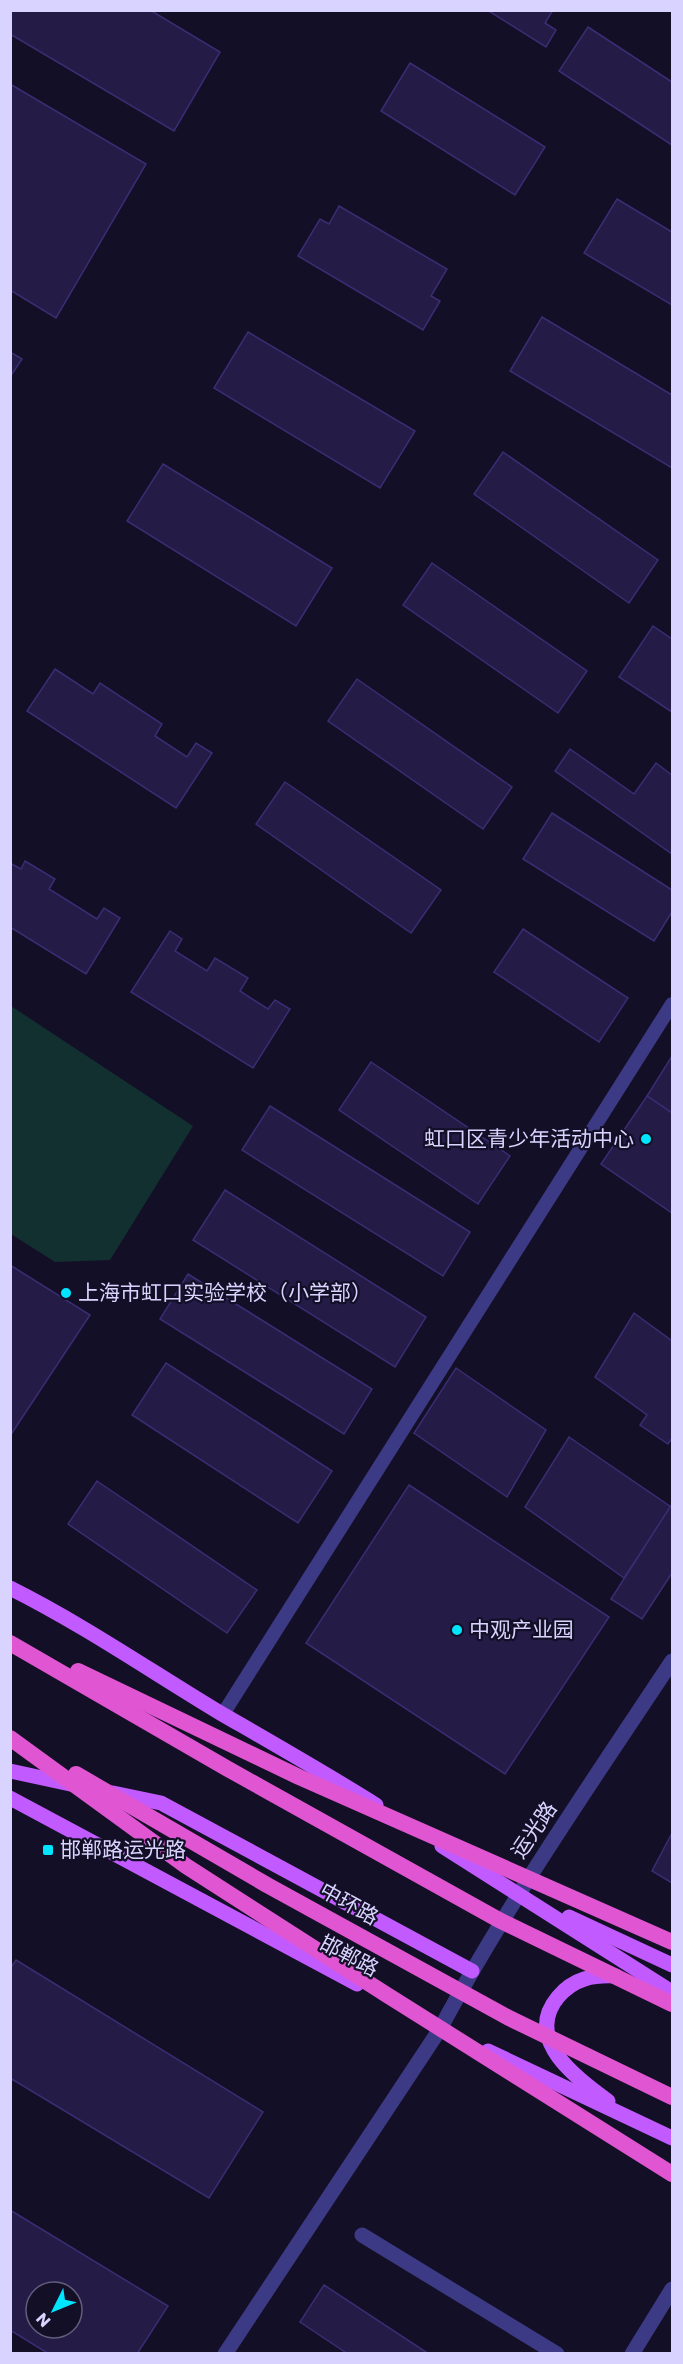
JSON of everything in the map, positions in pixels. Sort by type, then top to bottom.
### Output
[{"type":"highway","points":[[10,1638],[299,1777],[672,1942]]},
{"type":"highway","points":[[10,1643],[228,1769],[499,1920],[672,2004]]},
{"type":"highway","points":[[10,1737],[186,1866],[672,2174]]},
{"type":"highway","name":"中环路","points":[[10,1737],[267,1885],[509,2018],[672,2097]]},
{"type":"main road","points":[[10,1588],[56,1611],[223,1714],[300,1758],[672,1993]]},
{"type":"main road","points":[[10,1771],[161,1803],[472,1971]]},
{"type":"main road","name":"邯郸路","points":[[10,1798],[440,2029],[672,2138]]},
{"type":"main road","points":[[518,1894],[672,1965]]},
{"type":"main road","points":[[639,2122],[597,2093],[561,2061],[546,2030],[547,2016],[554,2001],[565,1988],[584,1978],[603,1975],[628,1977],[653,1984],[672,1993]]},
{"type":"street","name":"运光路","points":[[225,2354],[440,2029],[518,1894],[672,1661]]},
{"type":"street","points":[[362,2235],[557,2354]]},
{"type":"street","points":[[632,2354],[672,2289]]},
{"type":"lane","points":[[223,1714],[672,1004]]},
{"type":"green space","points":[[11,1006],[193,1126],[110,1260],[55,1262],[11,1234]]},
{"type":"building","points":[[10,10],[150,10],[220,52],[174,131],[10,34]]},
{"type":"building","points":[[487,10],[553,10],[545,23],[556,30],[546,47]]},
{"type":"building","points":[[588,27],[672,82],[672,145],[559,71]]},
{"type":"building","points":[[410,63],[545,147],[515,195],[381,111]]},
{"type":"building","points":[[10,84],[146,164],[56,318],[10,290]]},
{"type":"building","points":[[617,199],[672,232],[672,305],[584,253]]},
{"type":"building","points":[[339,206],[447,269],[431,296],[440,301],[423,330],[298,256],[320,219],[329,224]]},
{"type":"building","points":[[542,317],[672,395],[672,468],[510,371]]},
{"type":"building","points":[[248,332],[415,431],[380,488],[214,388]]},
{"type":"building","points":[[10,352],[22,359],[10,377]]},
{"type":"building","points":[[503,452],[658,560],[629,603],[474,494]]},
{"type":"building","points":[[163,464],[332,568],[296,626],[127,521]]},
{"type":"building","points":[[432,563],[587,671],[558,713],[403,605]]},
{"type":"building","points":[[653,626],[672,639],[672,712],[619,677]]},
{"type":"building","points":[[55,669],[93,694],[100,683],[162,724],[155,736],[187,757],[196,743],[212,753],[176,808],[27,711]]},
{"type":"building","points":[[357,679],[512,787],[483,829],[328,721]]},
{"type":"building","points":[[570,749],[634,794],[656,763],[672,775],[672,854],[555,771]]},
{"type":"building","points":[[285,782],[441,890],[411,933],[256,824]]},
{"type":"building","points":[[552,813],[672,890],[672,912],[654,941],[523,859]]},
{"type":"building","points":[[25,861],[55,879],[49,889],[97,919],[104,908],[120,918],[86,974],[10,927],[10,863],[21,869]]},
{"type":"building","points":[[523,929],[628,998],[599,1042],[494,972]]},
{"type":"building","points":[[170,931],[182,939],[175,951],[207,971],[215,958],[248,978],[240,991],[268,1009],[275,1000],[290,1009],[253,1068],[131,992]]},
{"type":"building","points":[[672,1056],[672,1113],[647,1096]]},
{"type":"building","points":[[371,1062],[510,1156],[478,1204],[339,1110]]},
{"type":"building","name":"虹口区青少年活动中心","points":[[647,1096],[672,1113],[672,1213],[601,1164]]},
{"type":"building","points":[[270,1106],[470,1232],[443,1276],[242,1150]]},
{"type":"building","points":[[225,1190],[426,1317],[395,1367],[193,1240]]},
{"type":"building","points":[[10,1265],[90,1315],[10,1436]]},
{"type":"building","points":[[188,1274],[372,1389],[344,1434],[160,1319]]},
{"type":"building","points":[[634,1313],[672,1341],[672,1438],[668,1444],[640,1425],[647,1415],[595,1377]]},
{"type":"building","points":[[166,1363],[332,1471],[298,1523],[132,1415]]},
{"type":"building","points":[[456,1368],[546,1430],[507,1497],[414,1433]]},
{"type":"building","points":[[569,1437],[671,1507],[624,1578],[525,1507]]},
{"type":"building","points":[[97,1481],[257,1590],[227,1633],[68,1524]]},
{"type":"building","name":"中观产业园","points":[[409,1485],[609,1617],[505,1774],[306,1643]]},
{"type":"building","points":[[672,1504],[672,1573],[642,1619],[611,1599]]},
{"type":"building","points":[[672,1833],[672,1883],[652,1871]]},
{"type":"building","points":[[16,1960],[263,2112],[209,2198],[10,2078],[10,1969]]},
{"type":"building","points":[[10,2210],[168,2306],[137,2354],[49,2354],[26,2340],[84,2340],[84,2280],[24,2280],[24,2339],[10,2330]]},
{"type":"building","points":[[324,2285],[429,2354],[348,2354],[300,2322]]},
{"type":"place","name":"虹口区青少年活动中心","points":[[646,1139]]},
{"type":"place","name":"上海市虹口实验学校（小学部）","points":[[66,1293]]},
{"type":"place","name":"中观产业园","points":[[457,1630]]},
{"type":"place","name":"邯郸路运光路","points":[[48,1850]]}]
